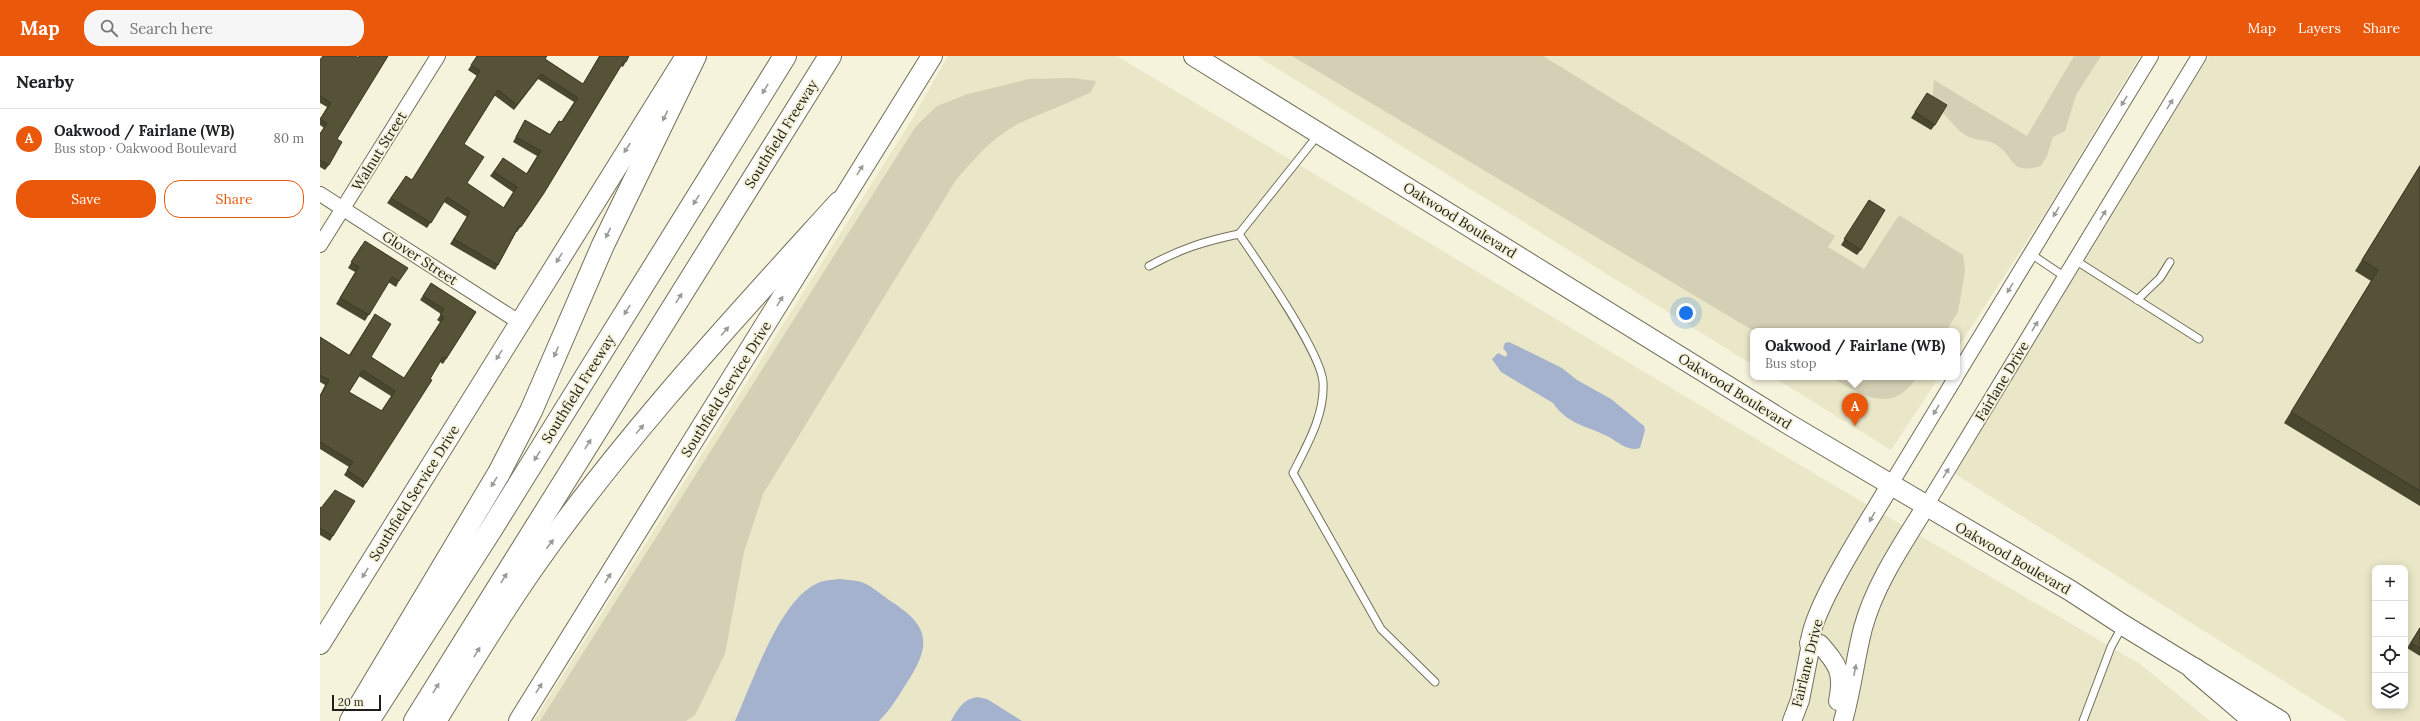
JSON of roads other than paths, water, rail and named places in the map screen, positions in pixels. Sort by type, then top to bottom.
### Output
[{"type":"highway","points":[[351,721],[499,473],[531,411],[603,245],[695,56]]},
{"type":"highway","name":"Southfield Freeway","points":[[368,721],[492,528],[785,56]]},
{"type":"highway","name":"Southfield Freeway","points":[[415,721],[830,56]]},
{"type":"highway","points":[[435,721],[486,637],[531,569],[615,459],[746,306],[839,203]]},
{"type":"highway","points":[[2194,669],[2255,721]]},
{"type":"main road","name":"Southfield Service Drive","points":[[320,644],[519,322],[686,56]]},
{"type":"main road","name":"Southfield Service Drive","points":[[519,721],[809,255],[839,203],[932,56]]},
{"type":"main road","name":"Oakwood Boulevard","points":[[1194,56],[1790,425],[2071,591],[2123,626],[2280,721]]},
{"type":"street","name":"Walnut Street","points":[[320,246],[438,56]]},
{"type":"street","name":"Fairlane Drive","points":[[1960,369],[2151,56]]},
{"type":"street","name":"Fairlane Drive","points":[[1842,721],[1850,696],[1863,628],[1878,585],[2198,56]]},
{"type":"street","name":"Glover Street","points":[[320,194],[519,322]]},
{"type":"street","name":"Fairlane Drive","points":[[1792,721],[1800,700],[1810,649],[1809,643],[1832,583],[1954,380]]},
{"type":"street","points":[[1809,643],[1820,644],[1835,662],[1841,674],[1842,686],[1833,721]]},
{"type":"lane","points":[[1149,266],[1177,251],[1204,241],[1239,234],[1319,134]]},
{"type":"lane","points":[[1239,234],[1318,362],[1323,380],[1322,400],[1314,429],[1293,473],[1381,629],[1435,682]]},
{"type":"lane","points":[[2031,254],[2065,277]]},
{"type":"lane","points":[[2075,260],[2199,340]]},
{"type":"lane","points":[[2137,300],[2160,278],[2170,262]]},
{"type":"lane","points":[[2083,721],[2111,647],[2123,626]]},
{"type":"water","points":[[1509,342],[1562,368],[1577,380],[1611,399],[1644,426],[1645,430],[1640,448],[1627,448],[1607,436],[1578,424],[1565,416],[1553,403],[1501,372],[1492,359],[1498,353],[1506,357],[1507,353],[1503,348],[1505,343]]},
{"type":"water","points":[[840,579],[858,581],[871,587],[905,611],[920,629],[923,638],[923,648],[920,659],[900,694],[890,708],[879,721],[735,721],[768,645],[790,607],[803,593],[816,584],[824,581]]},
{"type":"water","points":[[977,697],[987,699],[1022,721],[951,721],[958,709],[964,703]]},
{"type":"place","name":"Oakwood / Fairlane (WB)","points":[[1855,426]]}]
